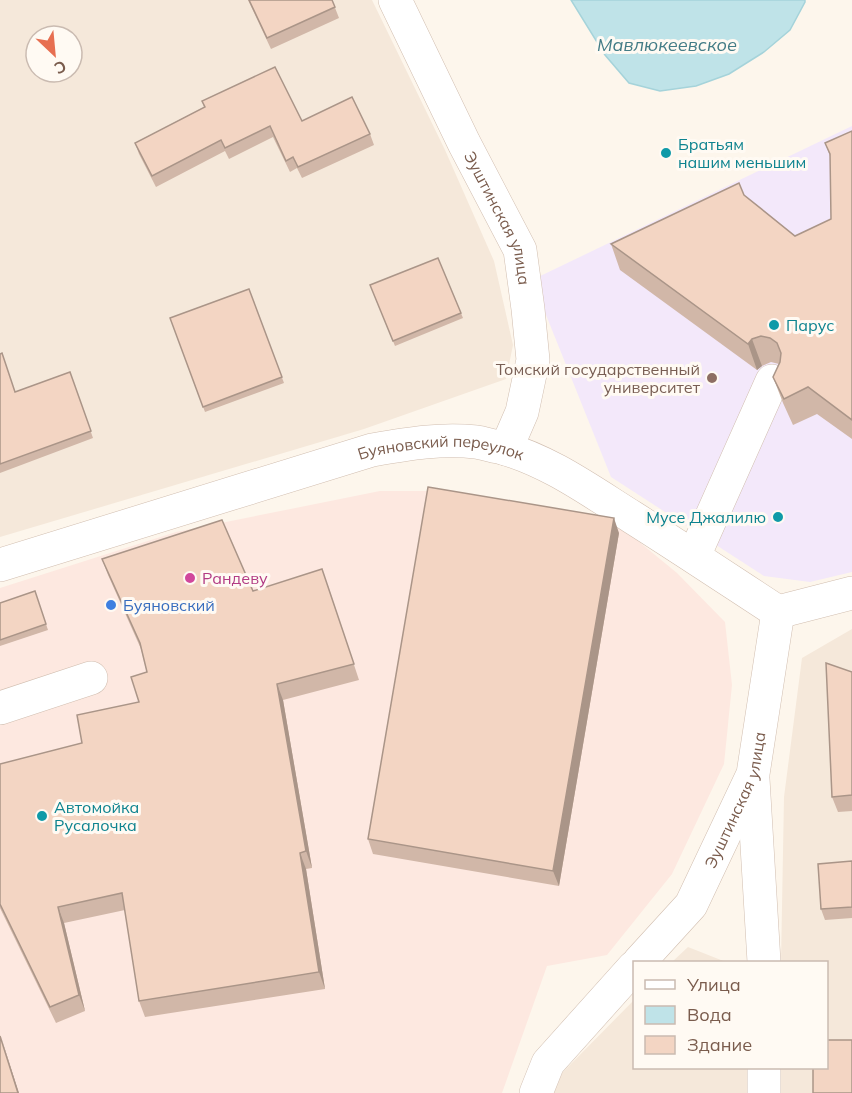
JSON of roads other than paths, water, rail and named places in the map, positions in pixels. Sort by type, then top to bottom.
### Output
[{"type":"street","name":"Эуштинская улица","points":[[395,0],[464,143],[520,250],[533,360],[522,412],[506,449]]},
{"type":"street","points":[[694,556],[772,381]]},
{"type":"street","name":"Буяновский переулок","points":[[0,565],[372,450],[441,440],[478,442],[537,460],[565,474],[778,612]]},
{"type":"street","points":[[778,612],[852,593]]},
{"type":"street","name":"Эуштинская улица","points":[[641,961],[691,905],[753,774],[778,612]]},
{"type":"street","points":[[0,708],[91,678]]},
{"type":"street","points":[[753,774],[764,961]]},
{"type":"street","points":[[536,1093],[548,1063],[633,968]]},
{"type":"street","points":[[764,1069],[764,1093]]},
{"type":"water","name":"Мавлюкеевское","points":[[571,0],[805,0],[805,2],[790,30],[764,52],[729,74],[696,86],[660,91],[629,83],[605,55]]},
{"type":"place","name":"Братьям нашим меньшим","points":[[666,153]]},
{"type":"place","name":"Парус","points":[[774,325]]},
{"type":"place","name":"Томский государственный университет","points":[[712,378]]},
{"type":"place","name":"Мусе Джалилю","points":[[778,517]]},
{"type":"place","name":"Рандеву","points":[[190,578]]},
{"type":"place","name":"Буяновский","points":[[111,605]]},
{"type":"place","name":"Автомойка Русалочка","points":[[42,816]]}]
